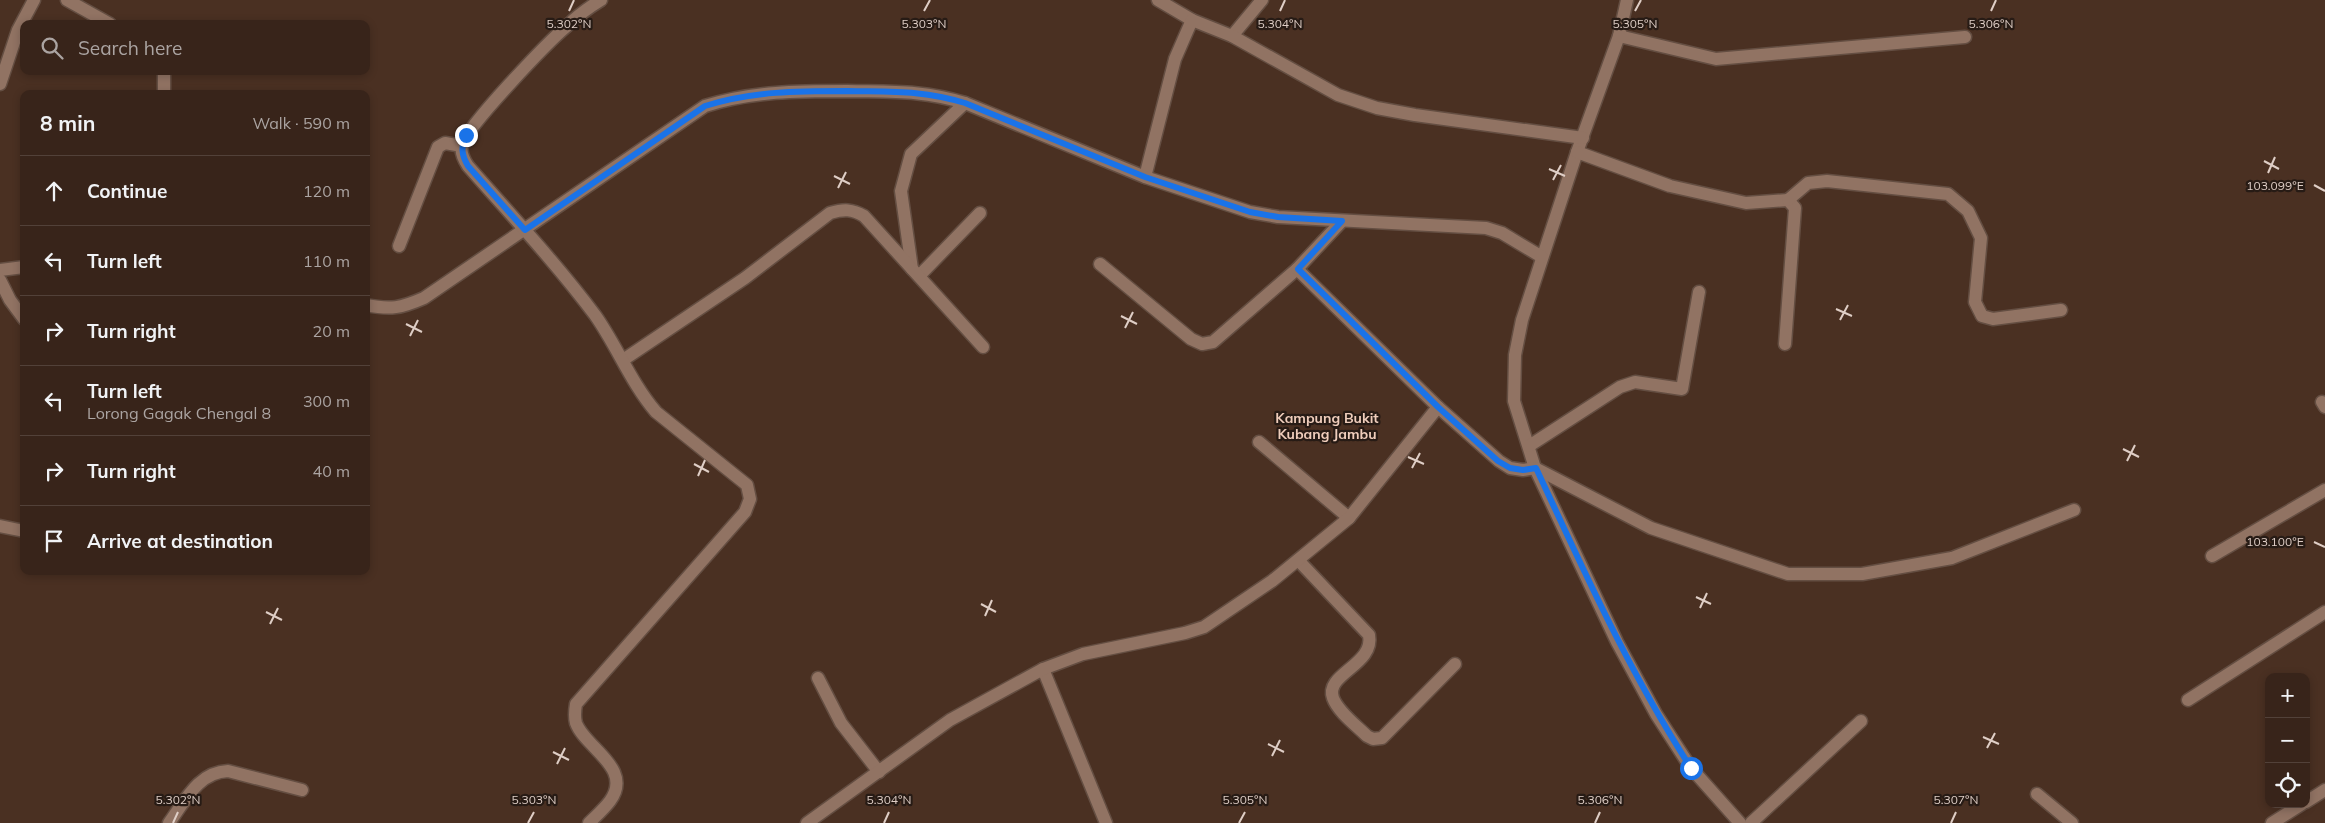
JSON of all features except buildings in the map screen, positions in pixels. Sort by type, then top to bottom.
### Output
[{"type":"street","points":[[23,20],[34,0]]},
{"type":"street","points":[[589,823],[611,800],[616,787],[615,774],[577,724],[574,713],[576,704],[705,560],[745,512],[750,498],[747,485],[656,412],[645,399],[595,315],[522,227],[468,166],[463,157],[462,146],[466,135],[480,118],[566,26],[600,0]]},
{"type":"street","points":[[1158,0],[1192,20],[1232,36],[1338,95],[1377,108],[1583,138]]},
{"type":"street","points":[[1232,36],[1262,0]]},
{"type":"street","points":[[1627,0],[1619,36],[1577,152],[1522,320],[1515,355],[1514,401],[1536,468],[1617,642],[1656,714],[1691,768],[1731,820]]},
{"type":"street","points":[[74,2],[103,20]]},
{"type":"street","points":[[1145,177],[1175,59],[1192,20]]},
{"type":"street","points":[[0,84],[20,26]]},
{"type":"street","points":[[1619,36],[1716,59],[1966,37]]},
{"type":"street","points":[[164,75],[164,90]]},
{"type":"street","points":[[370,306],[386,309],[402,307],[424,298],[522,227],[705,106],[732,98],[805,91],[919,92],[965,103],[1145,177],[1250,212],[1278,217],[1486,228],[1502,233],[1542,257]]},
{"type":"street","points":[[916,273],[901,191],[911,154],[965,103]]},
{"type":"street","points":[[399,246],[438,147],[445,143],[462,146]]},
{"type":"street","points":[[1577,152],[1670,186],[1746,203],[1788,200],[1808,183],[1827,181],[1948,194],[1968,211],[1981,238],[1975,302],[1982,316],[1993,319],[2061,310]]},
{"type":"street","points":[[1785,344],[1794,208],[1788,200]]},
{"type":"street","points":[[623,360],[745,278],[830,213],[854,210],[864,216],[983,347]]},
{"type":"street","points":[[916,273],[980,213]]},
{"type":"street","points":[[1100,264],[1191,339],[1202,344],[1213,342],[1298,269],[1342,221]]},
{"type":"street","points":[[0,270],[20,268]]},
{"type":"street","points":[[1298,269],[1438,407],[1498,461],[1510,468],[1523,470],[1536,468],[1651,528],[1788,574],[1862,574],[1952,558],[2074,510]]},
{"type":"street","points":[[0,280],[10,300],[20,313]]},
{"type":"street","points":[[1529,446],[1635,382],[1682,389],[1699,292]]},
{"type":"street","points":[[807,823],[950,720],[1043,669],[1082,654],[1186,633],[1204,626],[1272,581],[1349,518],[1438,407]]},
{"type":"street","points":[[1259,442],[1349,518]]},
{"type":"street","points":[[2212,556],[2325,490]]},
{"type":"street","points":[[0,526],[20,530]]},
{"type":"street","points":[[1298,560],[1369,635],[1371,644],[1368,652],[1336,682],[1332,690],[1333,698],[1338,706],[1367,736],[1373,739],[1382,738],[1455,664]]},
{"type":"street","points":[[2188,700],[2325,612]]},
{"type":"street","points":[[1043,669],[1106,823]]},
{"type":"street","points":[[818,678],[841,723],[879,772]]},
{"type":"street","points":[[1751,823],[1861,721]]},
{"type":"street","points":[[168,823],[199,782],[207,775],[216,771],[228,771],[302,790]]},
{"type":"street","points":[[2310,799],[2325,790]]},
{"type":"street","points":[[2037,794],[2072,823]]},
{"type":"street","points":[[2272,823],[2296,808]]},
{"type":"street","points":[[826,810],[830,823]]},
{"type":"district","name":"Kampung Bukit Kubang Jambu","points":[[1327,426]]},
{"type":"route","points":[[466,135],[462,146],[463,157],[468,166],[525,230],[705,106],[732,98],[805,91],[919,92],[939,95],[965,103],[1145,177],[1250,212],[1278,217],[1342,221],[1298,269],[1438,407],[1498,461],[1510,468],[1523,470],[1536,468],[1617,642],[1656,714],[1691,768]]}]
